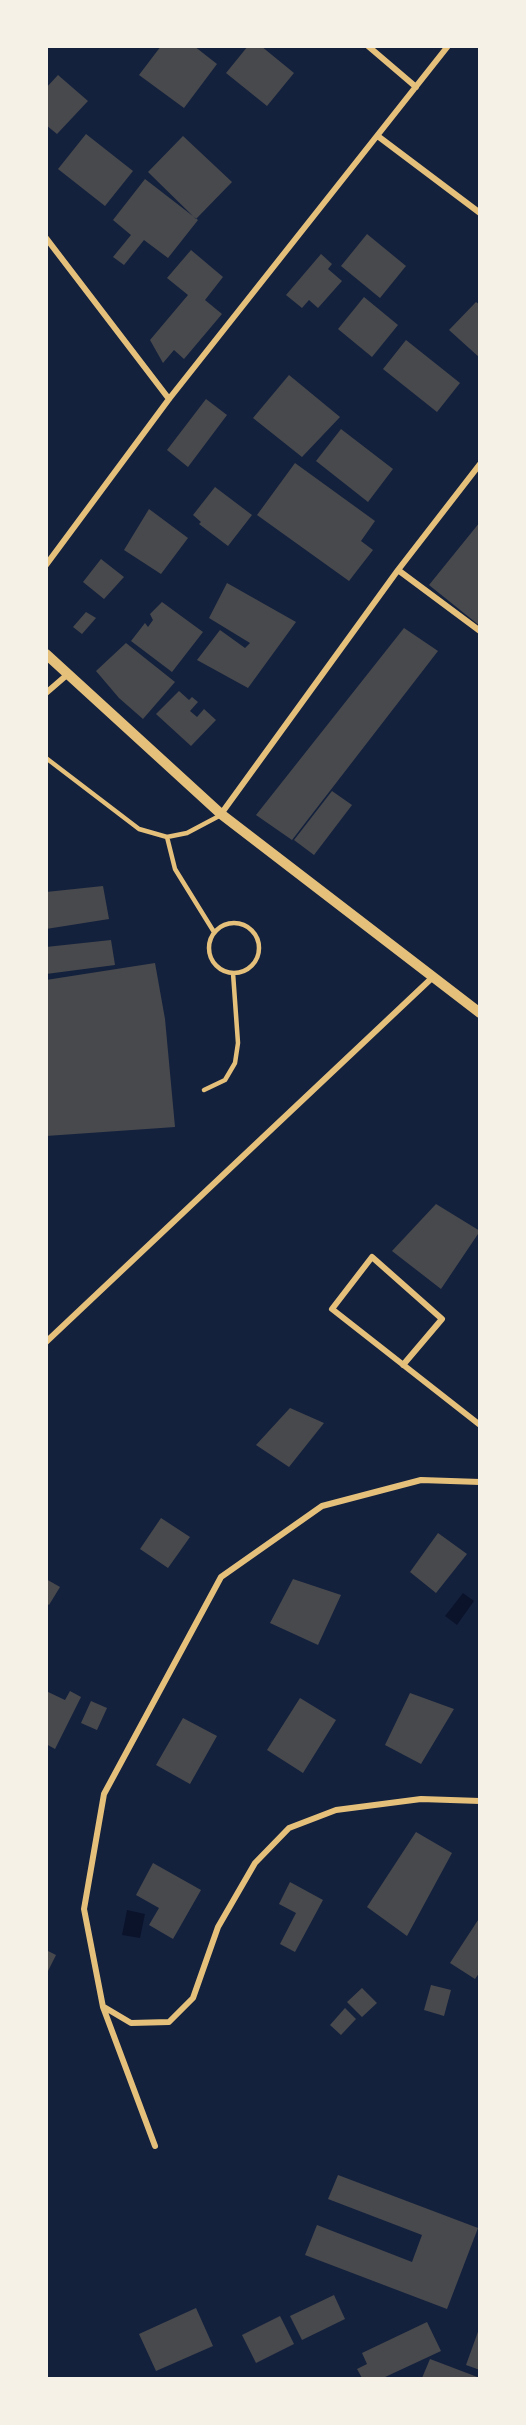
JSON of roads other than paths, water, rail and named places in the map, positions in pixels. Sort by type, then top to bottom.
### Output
[{"type":"street","points":[[368,46],[416,87]]},
{"type":"street","points":[[46,565],[169,399],[379,137],[448,46]]},
{"type":"street","points":[[379,137],[480,213]]},
{"type":"street","points":[[46,238],[169,399]]},
{"type":"street","points":[[221,814],[398,570],[480,464]]},
{"type":"street","points":[[398,570],[480,631]]},
{"type":"street","points":[[46,654],[221,814],[480,1013]]},
{"type":"street","points":[[46,693],[68,674]]},
{"type":"street","points":[[46,1342],[434,976]]},
{"type":"street","points":[[403,1365],[442,1319],[372,1257],[332,1309],[403,1365],[480,1425]]},
{"type":"street","points":[[155,2146],[103,2007],[84,1909],[104,1794],[221,1577],[322,1506],[422,1480],[480,1482]]},
{"type":"street","points":[[103,2007],[131,2023],[169,2022],[193,1998],[218,1927],[255,1863],[289,1828],[336,1810],[421,1799],[480,1801]]},
{"type":"lane","points":[[46,758],[139,829],[166,837],[188,833],[221,814]]},
{"type":"lane","points":[[166,837],[175,869],[214,932]]},
{"type":"lane","points":[[234,922],[254,933],[259,943],[258,954],[253,964],[244,971],[233,973],[222,971],[213,963],[208,953],[209,942],[214,932],[223,925],[234,922]]},
{"type":"lane","points":[[204,1090],[225,1080],[235,1062],[238,1043],[233,973]]},
{"type":"water","points":[[463,1593],[474,1601],[457,1625],[445,1616]]},
{"type":"water","points":[[127,1910],[145,1914],[140,1938],[122,1935]]}]
